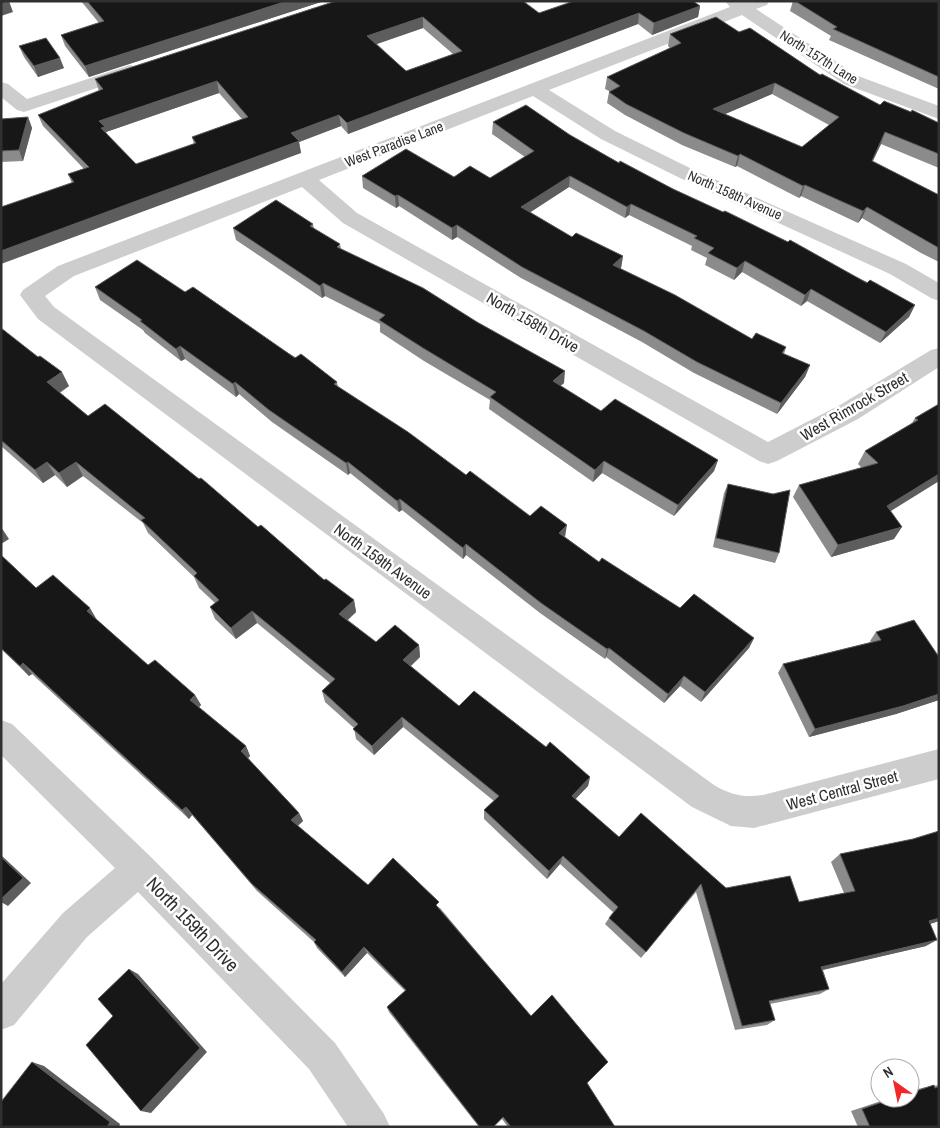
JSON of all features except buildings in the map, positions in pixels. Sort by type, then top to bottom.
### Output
[{"type":"street","name":"West Paradise Lane","points":[[31,295],[66,271],[535,89],[746,3]]},
{"type":"street","name":"North 157th Lane","points":[[746,3],[851,80],[939,113]]},
{"type":"street","points":[[1,88],[24,106],[143,67]]},
{"type":"street","name":"North 158th Avenue","points":[[535,89],[608,135],[689,175],[898,269],[939,293]]},
{"type":"street","name":"North 158th Drive","points":[[306,179],[350,218],[768,454]]},
{"type":"street","name":"North 159th Avenue","points":[[31,295],[46,313],[695,790],[723,808],[744,814]]},
{"type":"street","name":"West Rimrock Street","points":[[768,454],[849,412],[939,356]]},
{"type":"street","name":"North 159th Drive","points":[[1,734],[139,869],[322,1056],[371,1127]]},
{"type":"street","name":"West Central Street","points":[[744,814],[781,807],[939,764]]},
{"type":"street","points":[[1,1012],[75,925],[139,869]]}]
